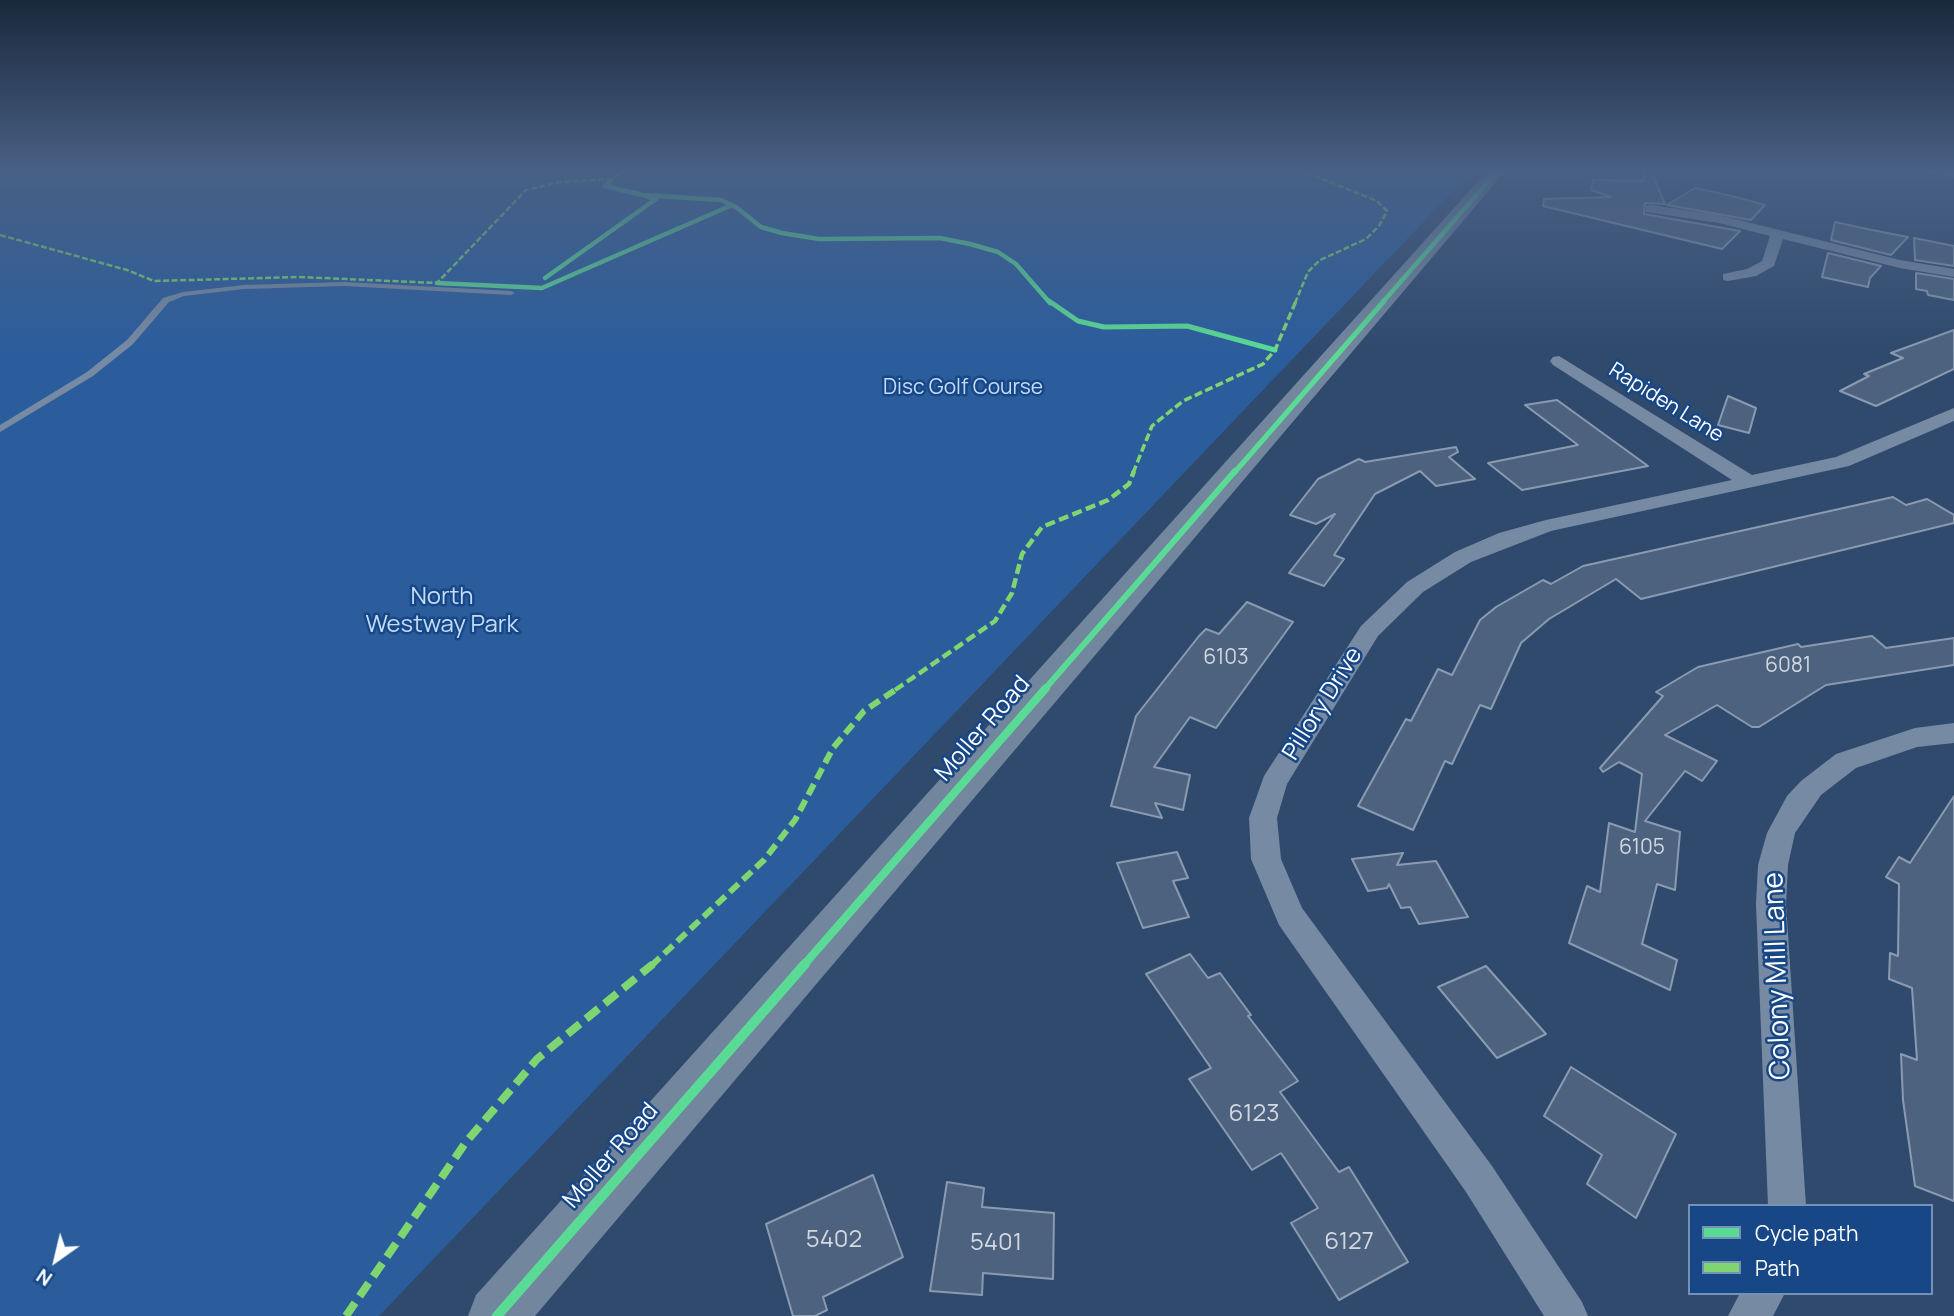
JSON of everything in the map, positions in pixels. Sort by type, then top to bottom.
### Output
[{"type":"street","name":"Moller Road","points":[[498,1316],[1447,229]]},
{"type":"street","points":[[1758,229],[1954,273]]},
{"type":"street","points":[[1728,277],[1765,267],[1773,256],[1777,234]]},
{"type":"street","name":"Rapiden Lane","points":[[1559,361],[1749,482]]},
{"type":"street","name":"Pillory Drive","points":[[1568,1316],[1479,1179],[1290,916],[1266,859],[1263,832],[1266,806],[1279,773],[1359,646],[1388,610],[1430,576],[1464,557],[1527,531],[1842,463],[1954,414]]},
{"type":"street","name":"Colony Mill Lane","points":[[1787,1204],[1771,904],[1773,865],[1781,833],[1797,804],[1811,788],[1846,761],[1915,738],[1954,733]]},
{"type":"street","points":[[1748,1316],[1764,1295]]},
{"type":"lane","points":[[0,429],[90,374],[130,342],[166,300],[183,294],[258,286],[344,284],[510,293]]},
{"type":"green space","name":"North Westway Park","points":[[0,229],[1416,229],[379,1316],[0,1316]]},
{"type":"building","points":[[1640,229],[1740,231],[1722,249]]},
{"type":"building","points":[[1833,229],[1871,229],[1908,237],[1891,255],[1831,240]]},
{"type":"building","points":[[1914,238],[1954,246],[1954,266],[1915,260]]},
{"type":"building","points":[[1828,253],[1881,266],[1870,278],[1868,287],[1822,277]]},
{"type":"building","points":[[1916,273],[1954,279],[1954,300],[1928,295],[1927,291],[1916,289]]},
{"type":"building","points":[[1954,330],[1954,369],[1876,406],[1840,391],[1869,376],[1864,374],[1903,358],[1891,353]]},
{"type":"building","points":[[1728,396],[1756,408],[1749,433],[1718,425]]},
{"type":"building","points":[[1557,400],[1648,466],[1522,490],[1488,463],[1578,445],[1525,405]]},
{"type":"building","points":[[1456,447],[1458,452],[1449,457],[1475,479],[1436,486],[1420,471],[1375,494],[1334,555],[1344,559],[1324,586],[1289,573],[1335,514],[1316,524],[1290,515],[1318,479],[1359,459],[1365,462]]},
{"type":"building","points":[[1893,497],[1906,505],[1927,499],[1954,515],[1954,523],[1641,599],[1616,579],[1549,619],[1521,643],[1491,709],[1480,705],[1452,764],[1445,761],[1413,830],[1358,806],[1406,719],[1411,721],[1438,669],[1452,675],[1480,620],[1496,607],[1543,580],[1551,584],[1583,566]]},
{"type":"building","points":[[1247,602],[1293,622],[1216,728],[1190,717],[1154,767],[1190,775],[1183,810],[1155,803],[1162,818],[1111,806],[1136,716],[1199,636],[1206,629],[1219,634]]},
{"type":"building","points":[[1872,636],[1886,648],[1954,638],[1954,665],[1826,685],[1759,727],[1752,727],[1717,705],[1665,735],[1717,761],[1702,781],[1685,771],[1645,821],[1680,832],[1675,890],[1657,884],[1642,944],[1677,960],[1670,990],[1569,943],[1587,886],[1600,892],[1609,823],[1635,832],[1642,774],[1619,762],[1603,772],[1600,768],[1663,696],[1656,692],[1698,667],[1798,644],[1801,647]]},
{"type":"building","points":[[1954,796],[1954,1201],[1915,1186],[1903,1100],[1901,1054],[1917,1060],[1912,988],[1889,979],[1890,953],[1898,956],[1899,884],[1886,877],[1899,857],[1910,863]]},
{"type":"building","points":[[1177,852],[1188,878],[1173,881],[1189,917],[1143,928],[1117,863]]},
{"type":"building","points":[[1403,853],[1397,865],[1436,861],[1468,917],[1419,924],[1410,907],[1401,908],[1389,884],[1387,888],[1368,891],[1352,859]]},
{"type":"building","points":[[1190,954],[1208,978],[1220,973],[1251,1015],[1248,1016],[1298,1081],[1280,1092],[1339,1172],[1349,1167],[1408,1262],[1339,1300],[1291,1223],[1318,1208],[1281,1153],[1252,1170],[1189,1079],[1211,1068],[1146,974]]},
{"type":"building","points":[[1486,966],[1546,1034],[1497,1058],[1438,987]]},
{"type":"building","points":[[1571,1067],[1676,1134],[1636,1218],[1587,1184],[1602,1155],[1544,1116]]},
{"type":"building","points":[[873,1175],[903,1257],[823,1297],[827,1310],[815,1316],[793,1316],[766,1224]]},
{"type":"building","points":[[947,1182],[984,1188],[982,1207],[1054,1213],[1053,1279],[983,1273],[982,1295],[930,1291]]},
{"type":"marked path","points":[[0,235],[127,270],[154,281],[299,277],[437,283],[488,229]]},
{"type":"marked path","points":[[346,1316],[466,1142],[537,1059],[672,948],[764,860],[795,820],[833,748],[864,711],[995,621],[1012,593],[1022,554],[1042,527],[1108,500],[1129,484],[1152,426],[1183,401],[1263,364],[1275,350],[1308,272],[1320,260],[1366,239],[1376,229]]},
{"type":"cycle path","points":[[545,278],[613,229]]},
{"type":"cycle path","points":[[437,283],[542,288],[676,229]]},
{"type":"cycle path","points":[[769,229],[819,239],[940,238],[970,244],[998,252],[1016,264],[1054,307],[1078,321],[1104,327],[1187,326],[1275,350]]},
{"type":"cycle path","points":[[497,1316],[1446,229]]},
{"type":"park label","name":"Disc Golf Course","points":[[963,388]]}]
